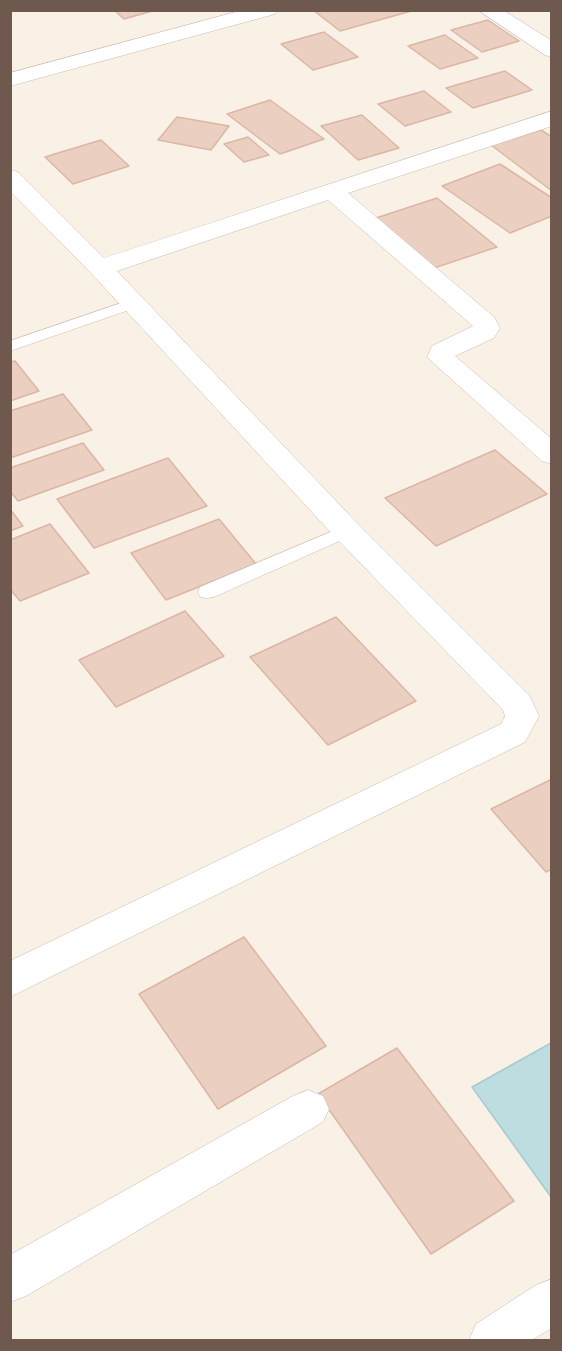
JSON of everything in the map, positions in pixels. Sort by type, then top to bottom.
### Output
[{"type":"street","points":[[10,80],[268,10]]},
{"type":"street","points":[[488,10],[552,51]]},
{"type":"street","points":[[100,268],[552,118]]},
{"type":"street","points":[[10,177],[100,268],[347,531],[517,704],[522,716],[513,733],[10,980]]},
{"type":"street","points":[[331,191],[485,323],[487,328],[484,332],[441,352],[440,357],[552,455]]},
{"type":"street","points":[[10,1280],[308,1109]]},
{"type":"street","points":[[492,1341],[552,1302]]},
{"type":"lane","points":[[10,346],[133,304]]},
{"type":"lane","points":[[207,592],[347,531]]},
{"type":"water","points":[[551,1043],[551,1197],[472,1087]]},
{"type":"building","points":[[114,10],[156,10],[124,19]]},
{"type":"building","points":[[313,10],[415,10],[340,31]]},
{"type":"building","points":[[488,20],[519,41],[482,52],[451,30]]},
{"type":"building","points":[[324,32],[358,57],[313,70],[281,44]]},
{"type":"building","points":[[445,35],[478,58],[440,69],[408,46]]},
{"type":"building","points":[[505,71],[532,90],[473,108],[446,88]]},
{"type":"building","points":[[424,91],[451,112],[405,126],[378,104]]},
{"type":"building","points":[[270,100],[324,139],[280,154],[227,114]]},
{"type":"building","points":[[362,115],[399,148],[358,160],[321,126]]},
{"type":"building","points":[[177,117],[229,126],[211,150],[158,140]]},
{"type":"building","points":[[541,130],[552,137],[552,191],[491,145]]},
{"type":"building","points":[[248,137],[269,155],[244,162],[224,144]]},
{"type":"building","points":[[101,140],[129,166],[73,184],[45,157]]},
{"type":"building","points":[[500,164],[552,198],[552,216],[510,233],[442,186]]},
{"type":"building","points":[[437,198],[497,247],[434,268],[376,218]]},
{"type":"building","points":[[15,361],[39,391],[10,401],[10,362]]},
{"type":"building","points":[[63,394],[92,430],[10,458],[10,411]]},
{"type":"building","points":[[83,443],[104,470],[18,501],[10,491],[10,468]]},
{"type":"building","points":[[495,450],[547,494],[436,546],[385,498]]},
{"type":"building","points":[[168,458],[207,506],[94,548],[57,499]]},
{"type":"building","points":[[10,509],[23,526],[10,531]]},
{"type":"building","points":[[219,519],[256,564],[166,600],[131,553]]},
{"type":"building","points":[[50,524],[89,573],[20,601],[10,589],[10,540]]},
{"type":"building","points":[[185,611],[224,656],[116,707],[79,660]]},
{"type":"building","points":[[336,617],[416,701],[328,745],[250,657]]},
{"type":"building","points":[[552,779],[552,869],[546,872],[491,809]]},
{"type":"building","points":[[244,937],[326,1046],[218,1109],[139,994]]},
{"type":"building","points":[[397,1048],[514,1201],[431,1254],[318,1094]]}]
